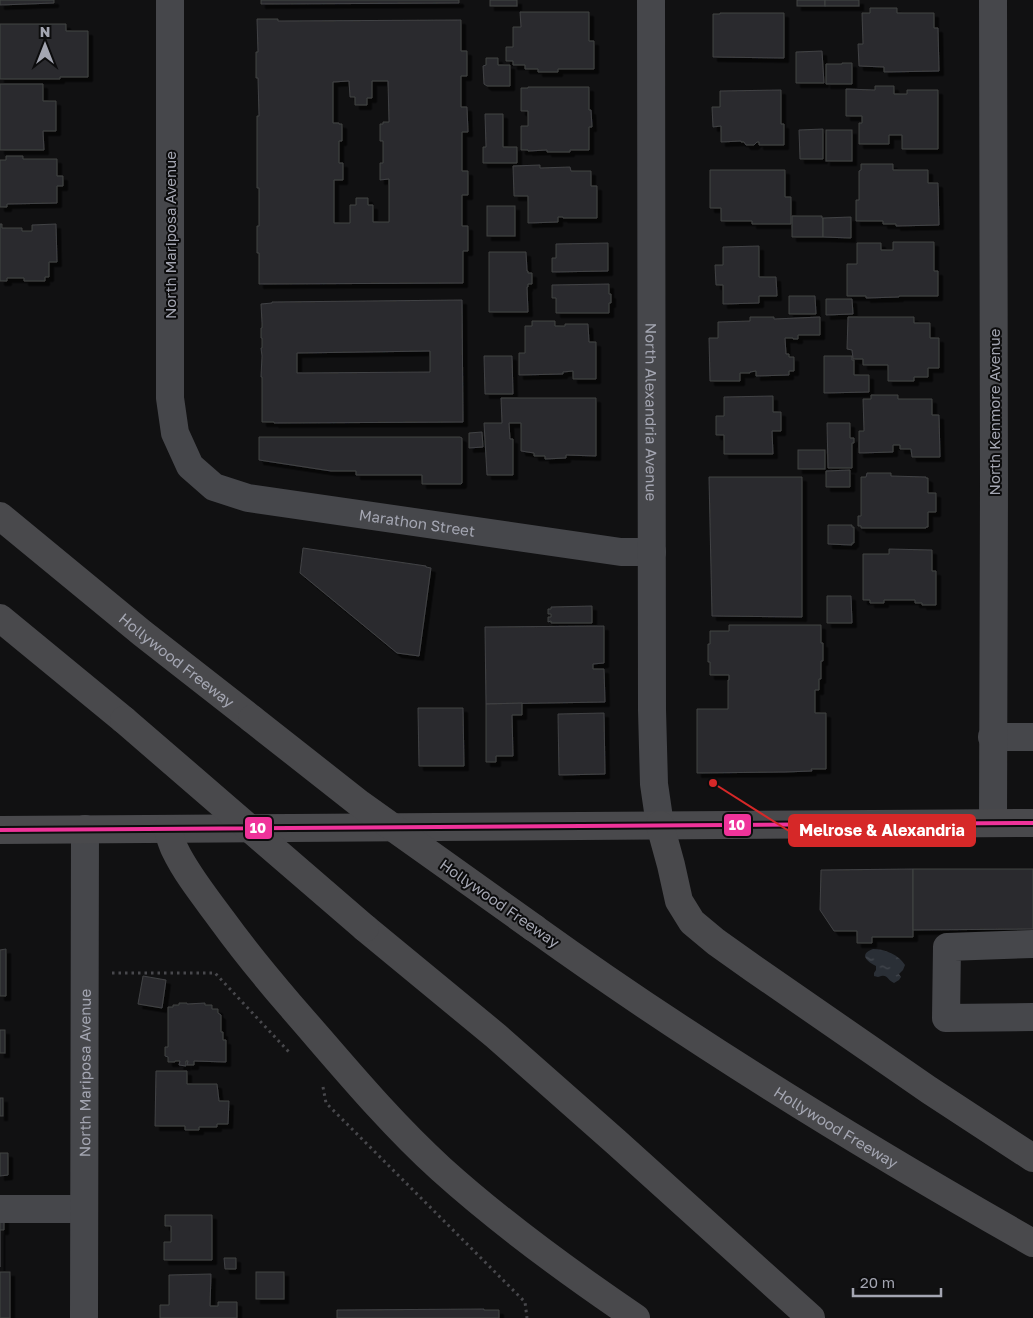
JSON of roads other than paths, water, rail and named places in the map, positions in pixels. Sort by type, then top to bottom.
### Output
[{"type":"main road","name":"Hollywood Freeway","points":[[0,516],[142,633],[360,804],[585,964],[802,1107],[1033,1243]]},
{"type":"main road","points":[[0,618],[124,720],[365,928],[511,1050],[811,1318]]},
{"type":"main road","points":[[0,830],[1033,823]]},
{"type":"main road","points":[[660,825],[679,901],[692,922],[754,970],[929,1090],[1033,1158]]},
{"type":"main road","points":[[167,829],[176,851],[188,871],[242,947],[353,1078],[401,1130],[484,1207],[555,1262],[636,1318]]},
{"type":"street","name":"North Mariposa Avenue","points":[[170,0],[170,398],[175,433],[190,466]]},
{"type":"street","name":"North Alexandria Avenue","points":[[651,0],[652,710],[654,784],[660,825]]},
{"type":"street","name":"North Kenmore Avenue","points":[[992,823],[994,484],[993,0]]},
{"type":"street","name":"Marathon Street","points":[[190,466],[214,487],[248,498],[620,552],[652,552]]},
{"type":"street","points":[[992,737],[1033,737]]},
{"type":"street","name":"North Mariposa Avenue","points":[[84,1318],[85,829]]},
{"type":"street","points":[[1033,944],[947,946],[946,1018],[1033,1017]]},
{"type":"street","points":[[0,1209],[84,1209]]},
{"type":"water","points":[[873,949],[891,953],[902,961],[905,965],[899,974],[901,977],[899,980],[894,983],[885,976],[874,976],[876,966],[867,960],[865,955]]},
{"type":"place","name":"Melrose & Alexandria","points":[[713,783]]}]
